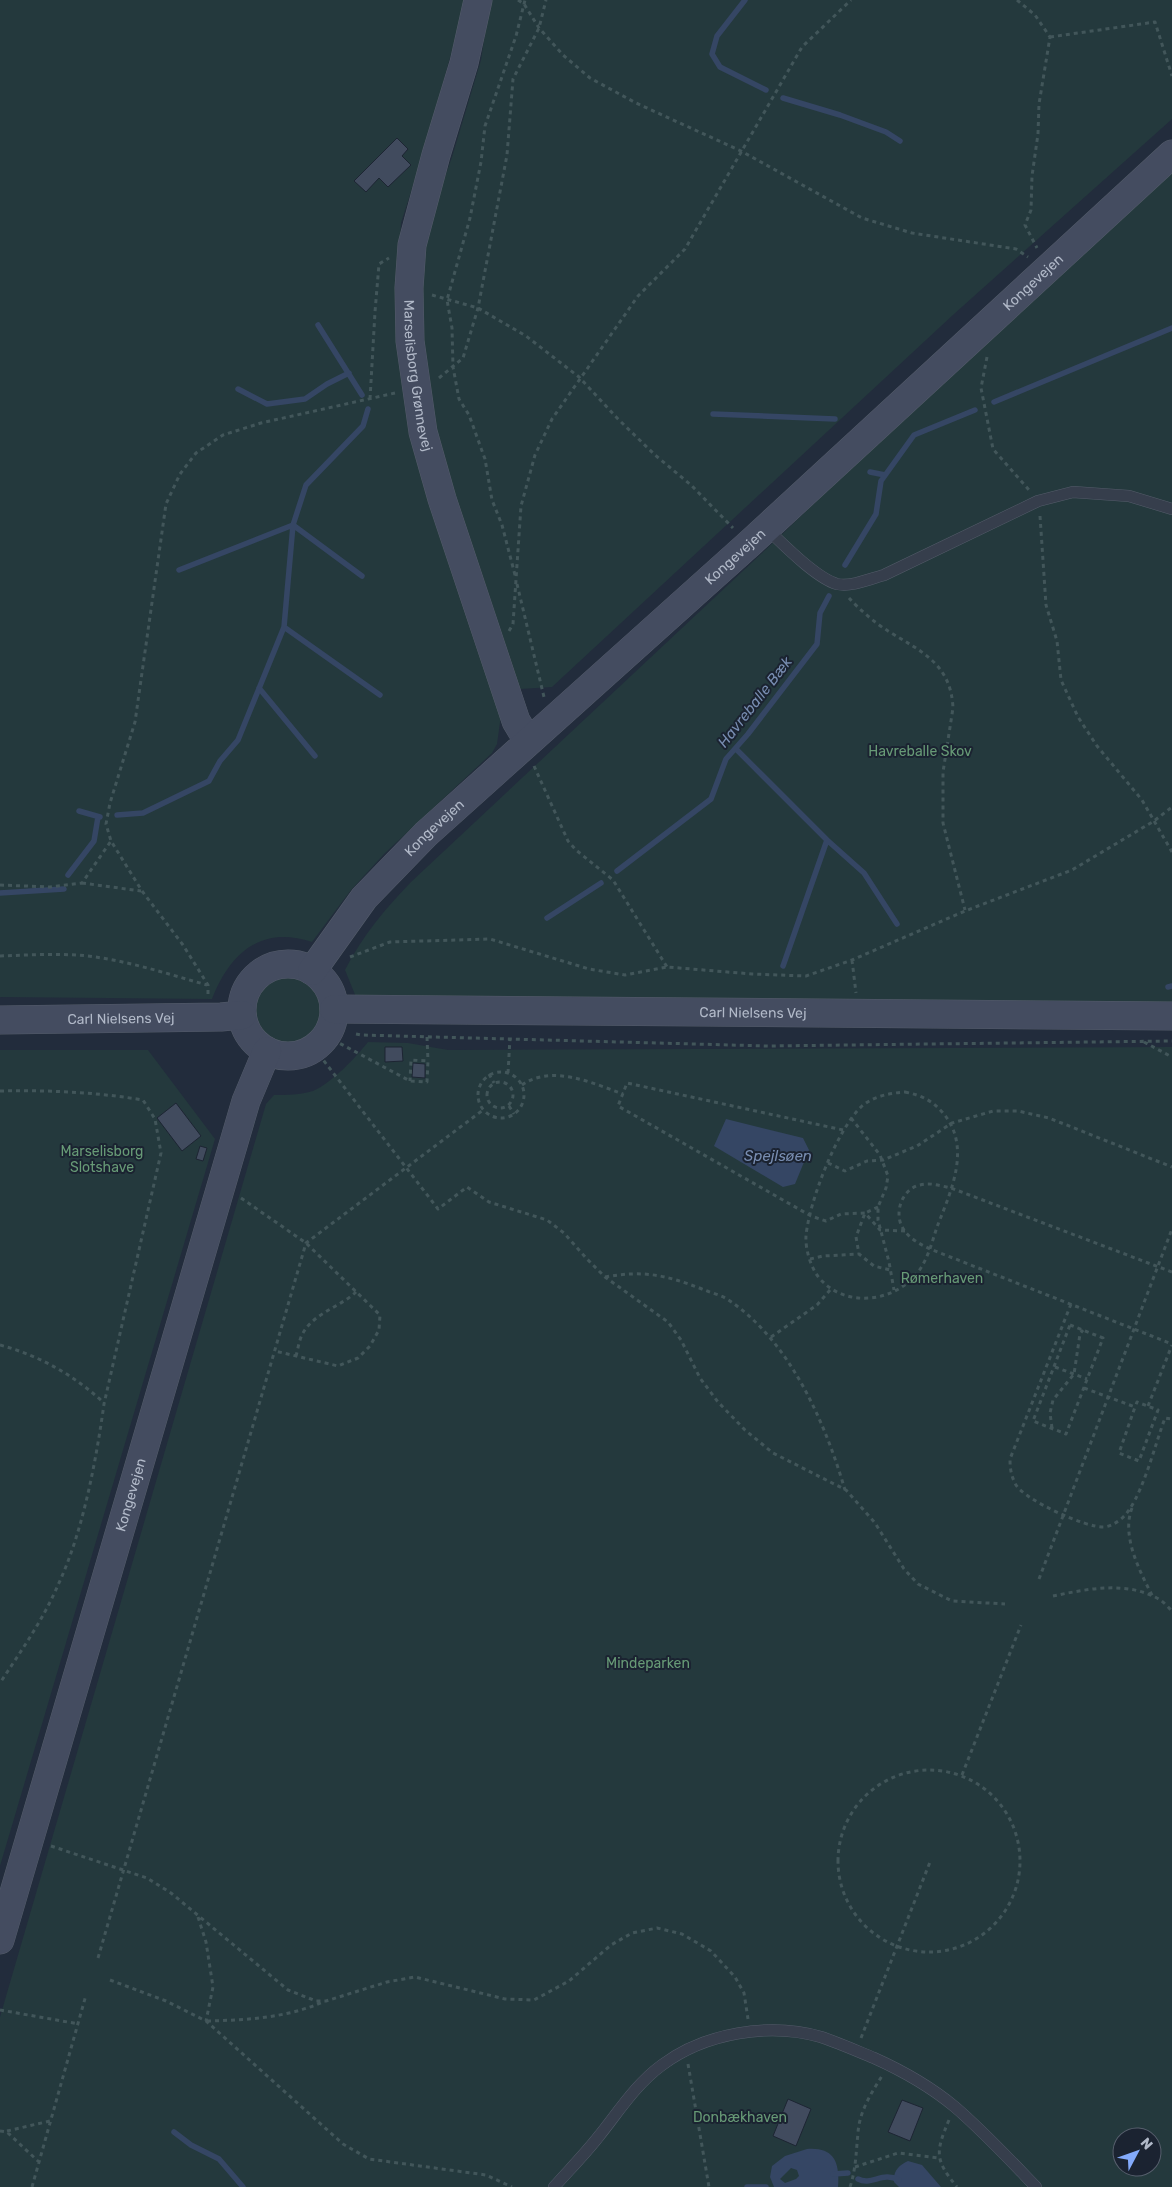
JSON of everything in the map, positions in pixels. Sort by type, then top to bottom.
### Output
[{"type":"street","name":"Marselisborg Grønnevej","points":[[478,0],[464,63],[436,155],[412,245],[409,288],[410,341],[423,432],[442,499],[516,721],[528,742]]},
{"type":"street","name":"Kongevejen","points":[[312,971],[364,898],[395,864],[550,721],[758,536],[1172,154]]},
{"type":"street","points":[[287,964],[300,966],[312,971],[328,987],[326,1030],[303,1054],[279,1055],[267,1051],[255,1043],[247,1032],[242,1015],[242,1002],[246,990],[253,980],[263,971],[287,964]]},
{"type":"street","name":"Carl Nielsens Vej","points":[[326,1030],[858,1013],[1172,1016]]},
{"type":"street","name":"Carl Nielsens Vej","points":[[0,1020],[242,1015]]},
{"type":"street","name":"Kongevejen","points":[[0,1940],[246,1101],[267,1051]]},
{"type":"lane","points":[[758,536],[838,584],[884,575],[1038,501],[1073,492],[1129,496],[1172,509]]},
{"type":"lane","points":[[554,2187],[598,2138],[642,2080],[663,2064],[686,2051],[724,2037],[750,2032],[786,2031],[820,2037],[856,2050],[922,2083],[955,2107],[1036,2187]]},
{"type":"path","points":[[518,0],[524,2],[539,28],[562,55],[590,78],[636,103],[741,151],[862,218],[912,233],[1016,249],[1048,269]]},
{"type":"path","points":[[209,1017],[208,985],[183,945],[142,892],[111,841],[106,824],[110,803],[135,722],[166,504],[180,474],[196,453],[223,435],[261,424],[416,387],[439,378],[463,358],[478,308],[507,155],[512,79],[539,28],[546,0]]},
{"type":"path","points":[[495,657],[513,624],[521,506],[535,455],[552,419],[579,377],[638,296],[685,249],[802,47],[852,0]]},
{"type":"path","points":[[1017,0],[1035,15],[1050,37],[1039,104],[1038,134],[1032,176],[1031,210],[1025,225],[1048,269]]},
{"type":"path","points":[[524,2],[516,36],[485,126],[481,162],[470,218],[447,300],[452,328],[453,366],[459,399],[469,416],[485,459],[492,500],[502,525],[550,721]]},
{"type":"path","points":[[1050,37],[1155,22],[1172,76]]},
{"type":"path","points":[[370,399],[379,264],[412,245]]},
{"type":"path","points":[[409,288],[478,308],[526,336],[579,377],[655,455],[758,536]]},
{"type":"path","points":[[988,352],[981,388],[992,449],[1038,501],[1046,605],[1057,641],[1061,680],[1078,717],[1097,746],[1142,800],[1172,852]]},
{"type":"path","points":[[838,584],[852,601],[886,630],[923,651],[940,669],[947,684],[953,708],[943,772],[943,823],[965,911]]},
{"type":"path","points":[[528,742],[536,773],[568,841],[576,850],[613,880],[668,967]]},
{"type":"path","points":[[312,971],[390,942],[490,938],[588,969],[625,975],[668,967],[752,974],[806,976],[852,960],[965,911],[1072,870],[1154,821],[1172,806]]},
{"type":"path","points":[[82,883],[111,841]]},
{"type":"path","points":[[0,885],[50,887],[82,883],[142,892]]},
{"type":"path","points":[[0,956],[56,954],[89,956],[134,964],[208,985]]},
{"type":"path","points":[[852,960],[858,1013]]},
{"type":"path","points":[[326,1030],[361,1035],[768,1046],[1172,1041]]},
{"type":"path","points":[[326,1030],[410,1081],[427,1082],[427,1037]]},
{"type":"path","points":[[326,1030],[406,1168],[438,1209],[467,1187],[489,1202],[547,1220],[564,1232],[605,1277],[668,1322],[681,1340],[700,1378],[718,1402],[745,1430],[773,1453],[846,1490],[875,1523],[904,1569],[918,1584],[952,1601],[1005,1604]]},
{"type":"path","points":[[508,1073],[510,1038]]},
{"type":"path","points":[[1144,1042],[1172,1056]]},
{"type":"path","points":[[410,1081],[411,1060],[428,1062]]},
{"type":"path","points":[[495,1072],[508,1073],[518,1079],[522,1085],[524,1091],[522,1104],[514,1114],[501,1118],[488,1114],[483,1110],[477,1097],[478,1090],[484,1078],[489,1074],[495,1072]]},
{"type":"path","points":[[489,1074],[494,1083]]},
{"type":"path","points":[[522,1085],[536,1078],[555,1076],[575,1078],[623,1094]]},
{"type":"path","points":[[503,1082],[512,1089],[514,1098],[509,1106],[496,1108],[489,1102],[487,1093],[494,1083],[503,1082]]},
{"type":"path","points":[[843,1130],[627,1083],[618,1106],[811,1216],[826,1222],[841,1214],[865,1213],[878,1207]]},
{"type":"path","points":[[0,1090],[104,1093],[143,1100],[155,1120],[161,1153],[104,1404],[90,1483],[72,1549],[54,1593],[31,1636],[0,1683]]},
{"type":"path","points":[[905,1092],[922,1096],[931,1102],[952,1123],[958,1145],[957,1168],[951,1188],[930,1249],[918,1273],[894,1290],[881,1296],[864,1299],[846,1297],[830,1290],[818,1277],[810,1258],[806,1237],[820,1179],[843,1130],[852,1118],[872,1099],[905,1092]]},
{"type":"path","points":[[509,1106],[514,1114]]},
{"type":"path","points":[[98,1958],[306,1243],[483,1110]]},
{"type":"path","points":[[828,1163],[845,1171],[867,1161],[883,1160],[917,1146],[952,1123],[970,1116],[993,1111],[1018,1111],[1049,1118],[1172,1167]]},
{"type":"path","points":[[852,1118],[883,1160],[888,1176],[886,1188],[878,1207],[880,1230],[894,1290]]},
{"type":"path","points":[[1148,1406],[1172,1344],[930,1249],[914,1240],[905,1231],[900,1219],[899,1210],[902,1200],[917,1185],[926,1184],[951,1188],[1172,1272]]},
{"type":"path","points":[[236,1194],[306,1243],[380,1315],[379,1330],[370,1346],[358,1358],[338,1366],[275,1351]]},
{"type":"path","points":[[865,1213],[880,1230],[905,1231]]},
{"type":"path","points":[[865,1213],[856,1237],[859,1254],[874,1266],[890,1270]]},
{"type":"path","points":[[1039,1578],[1172,1229]]},
{"type":"path","points":[[810,1258],[859,1254]]},
{"type":"path","points":[[605,1277],[638,1273],[656,1274],[680,1280],[728,1299],[751,1317],[771,1337],[811,1402],[846,1490]]},
{"type":"path","points":[[771,1337],[817,1305],[830,1290]]},
{"type":"path","points":[[296,1356],[303,1333],[310,1324],[348,1300],[356,1292]]},
{"type":"path","points":[[1071,1304],[1010,1459],[1010,1471],[1016,1485],[1029,1498],[1089,1524],[1103,1527],[1114,1524],[1134,1505]]},
{"type":"path","points":[[1070,1324],[1103,1338],[1066,1434],[1033,1421],[1064,1344],[1070,1324]]},
{"type":"path","points":[[1052,1428],[1050,1413],[1053,1400],[1074,1374],[1080,1334],[1083,1330]]},
{"type":"path","points":[[1056,1341],[1064,1344]]},
{"type":"path","points":[[0,1345],[58,1367],[85,1386],[104,1404]]},
{"type":"path","points":[[1054,1367],[1087,1380]]},
{"type":"path","points":[[1037,1387],[1046,1390]]},
{"type":"path","points":[[1084,1388],[1135,1407]]},
{"type":"path","points":[[1137,1402],[1148,1406],[1158,1410],[1139,1461],[1119,1453],[1137,1402]]},
{"type":"path","points":[[1156,1414],[1172,1420]]},
{"type":"path","points":[[1153,1597],[1139,1569],[1130,1530],[1130,1514],[1165,1418]]},
{"type":"path","points":[[1053,1596],[1101,1587],[1131,1590],[1158,1598],[1172,1611]]},
{"type":"path","points":[[962,1775],[1021,1625]]},
{"type":"path","points":[[928,1771],[962,1775],[984,1789],[1000,1804],[1012,1823],[1019,1844],[1020,1858],[1017,1887],[1009,1907],[995,1925],[968,1944],[939,1952],[918,1951],[897,1944],[880,1938],[859,1922],[851,1910],[843,1893],[838,1874],[841,1836],[849,1818],[860,1802],[890,1780],[908,1773],[928,1771]]},
{"type":"path","points":[[45,1845],[147,1878],[172,1893],[288,1990],[316,2001],[326,2001]]},
{"type":"path","points":[[856,2050],[930,1862]]},
{"type":"path","points":[[198,1916],[206,1942],[213,1988],[206,2021]]},
{"type":"path","points":[[206,2021],[249,2020],[288,2014],[387,1982],[415,1978],[505,1999],[534,2000],[569,1981],[611,1945],[632,1933],[657,1928],[682,1934],[711,1951],[734,1977],[744,1993],[750,2032]]},
{"type":"path","points":[[110,1980],[166,2001],[206,2021],[343,2144],[369,2159],[486,2175],[512,2187]]},
{"type":"path","points":[[32,2187],[86,1995]]},
{"type":"path","points":[[0,2010],[79,2024]]},
{"type":"path","points":[[686,2051],[709,2187]]},
{"type":"path","points":[[850,2187],[855,2167],[858,2132],[869,2097],[889,2065]]},
{"type":"path","points":[[955,2107],[944,2133],[938,2158],[943,2169],[957,2187]]},
{"type":"path","points":[[0,2131],[6,2132],[50,2121]]},
{"type":"path","points":[[6,2132],[39,2162]]},
{"type":"path","points":[[855,2167],[898,2153],[938,2158]]},
{"type":"green space","points":[[0,0],[466,0],[425,148],[401,223],[397,285],[501,715],[497,744],[492,753],[384,854],[351,890],[312,942],[277,937],[263,940],[250,947],[238,956],[228,968],[212,999],[0,997]]},
{"type":"green space","points":[[490,0],[1172,0],[1172,119],[954,314],[552,687],[520,689],[480,575],[437,440],[421,369],[424,236],[452,157],[481,60]]},
{"type":"green space","name":"Havreballe Skov","points":[[1172,167],[1172,1005],[356,997],[345,970],[359,945],[375,923],[411,882],[776,540],[1043,284]]},
{"type":"green space","points":[[288,978],[301,980],[316,993],[319,998],[321,1011],[319,1024],[306,1039],[301,1042],[288,1044],[275,1042],[260,1029],[257,1024],[255,1011],[257,998],[270,983],[275,980]]},
{"type":"green space","name":"Mindeparken","points":[[368,1042],[408,1043],[448,1050],[1172,1047],[1172,2187],[0,2187],[0,2017],[266,1104],[274,1095],[289,1095],[313,1091],[328,1082]]},
{"type":"green space","name":"Marselisborg Slotshave","points":[[0,1050],[148,1050],[215,1139],[0,1866]]},
{"type":"water","name":"Spejlsøen","points":[[726,1119],[803,1138],[809,1150],[795,1184],[783,1187],[714,1146]]},
{"type":"water","points":[[807,2149],[824,2151],[836,2163],[838,2187],[774,2187],[770,2177],[772,2166],[785,2156]],"holes":[[[791,2168],[797,2170],[799,2176],[796,2179],[785,2183],[780,2179]]]},
{"type":"water","points":[[908,2161],[922,2165],[941,2187],[899,2187],[894,2182],[894,2175],[902,2164]]},
{"type":"building","points":[[397,138],[408,149],[402,156],[411,165],[388,187],[379,178],[366,192],[354,181]]},
{"type":"building","points":[[385,1047],[402,1047],[403,1061],[385,1062]]},
{"type":"building","points":[[413,1063],[425,1064],[425,1078],[412,1077]]},
{"type":"building","points":[[176,1103],[201,1136],[182,1151],[157,1118]]},
{"type":"building","points":[[200,1146],[207,1148],[203,1161],[196,1159]]},
{"type":"building","points":[[788,2099],[811,2109],[796,2146],[773,2136]]},
{"type":"building","points":[[902,2100],[923,2108],[910,2141],[888,2132]]},
{"type":"waterway","points":[[745,0],[717,36],[712,54],[720,67],[766,90]]},
{"type":"waterway","points":[[783,98],[840,115],[886,132],[900,141]]},
{"type":"waterway","points":[[318,325],[362,395]]},
{"type":"waterway","points":[[994,402],[1172,328]]},
{"type":"waterway","points":[[238,389],[267,404],[305,399],[327,384],[349,373]]},
{"type":"waterway","points":[[117,815],[143,813],[209,781],[220,761],[238,740],[284,627],[293,525],[306,485],[363,426],[368,409]]},
{"type":"waterway","points":[[845,565],[876,514],[881,481],[914,435],[975,410]]},
{"type":"waterway","points":[[713,414],[835,419]]},
{"type":"waterway","points":[[870,472],[885,475]]},
{"type":"waterway","points":[[179,570],[293,525],[362,576]]},
{"type":"waterway","name":"Havreballe Bæk","points":[[617,871],[711,799],[726,759],[748,734],[817,644],[820,613],[829,596]]},
{"type":"waterway","points":[[284,627],[380,695]]},
{"type":"waterway","points":[[259,688],[315,756]]},
{"type":"waterway","points":[[736,749],[827,840],[783,966]]},
{"type":"waterway","points":[[79,811],[100,817]]},
{"type":"waterway","points":[[68,875],[94,841],[98,817]]},
{"type":"waterway","points":[[827,840],[864,873],[897,924]]},
{"type":"waterway","name":"Havreballe Bæk","points":[[547,918],[601,883]]},
{"type":"waterway","points":[[0,893],[64,889]]},
{"type":"waterway","points":[[1168,987],[1172,986]]},
{"type":"waterway","points":[[174,2132],[191,2145],[219,2159],[243,2187]]},
{"type":"waterway","points":[[833,2174],[848,2173]]},
{"type":"waterway","points":[[858,2179],[868,2181],[887,2177],[899,2180]]},
{"type":"waterway","points":[[747,2187],[766,2187]]},
{"type":"park label","name":"Rømerhaven","points":[[942,1278]]},
{"type":"park label","name":"Donbækhaven","points":[[740,2117]]}]
